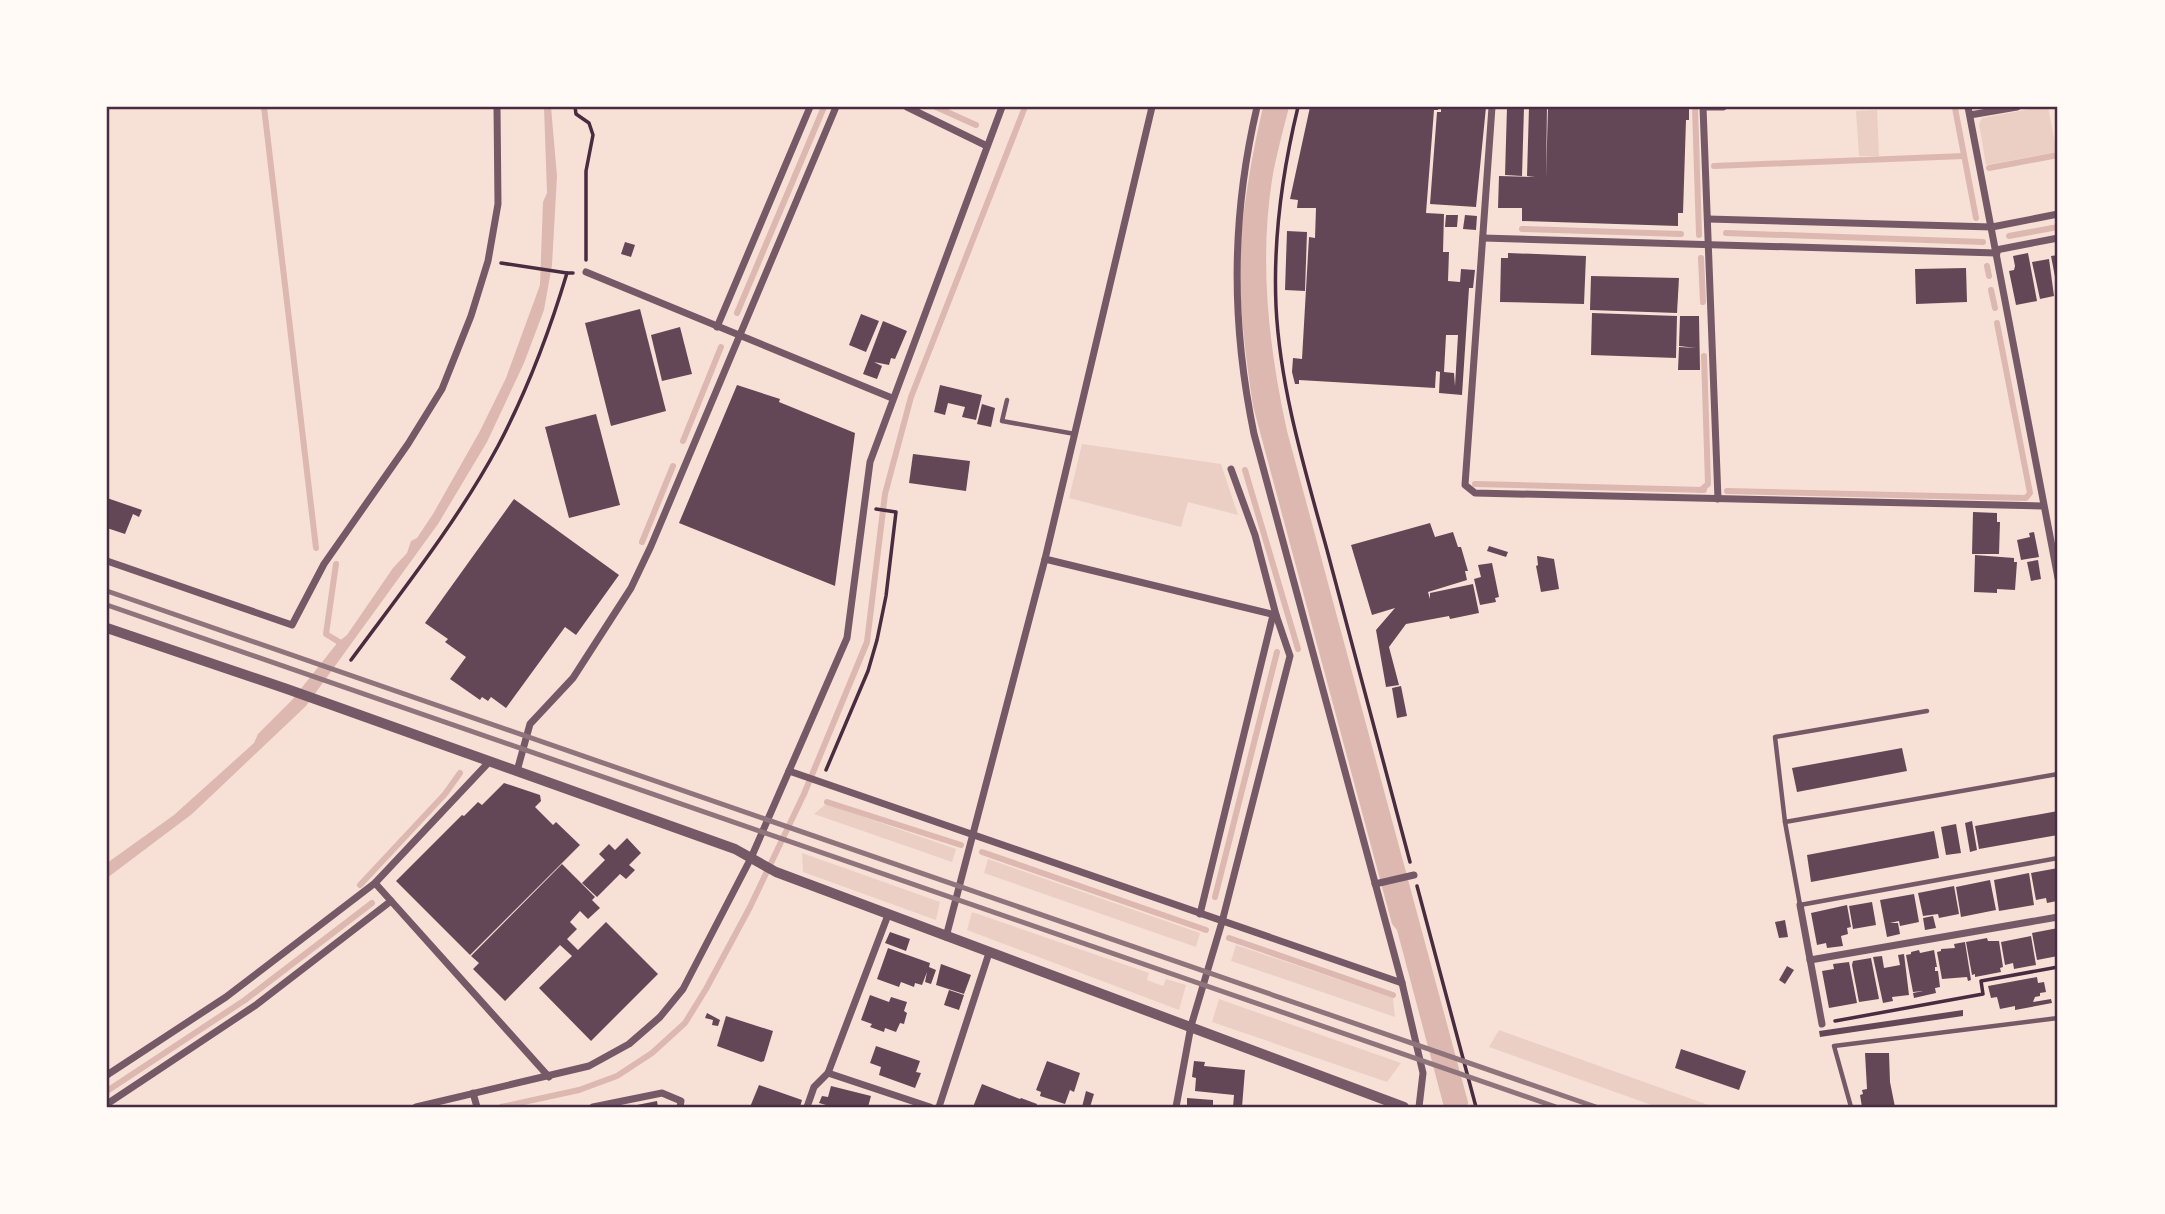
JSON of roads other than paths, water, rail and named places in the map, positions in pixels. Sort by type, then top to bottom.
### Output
[{"type":"street","points":[[107,561],[292,625],[324,564],[408,444],[442,389],[471,316],[488,261],[498,204],[497,107]]},
{"type":"street","points":[[717,327],[810,107]]},
{"type":"street","points":[[517,771],[530,724],[573,678],[631,588],[836,107]]},
{"type":"street","points":[[907,107],[987,146]]},
{"type":"street","points":[[416,1107],[475,1100],[589,1066],[629,1044],[660,1017],[683,989],[755,860],[789,771],[847,638],[870,462],[1002,107]]},
{"type":"street","points":[[946,937],[975,835],[1045,559],[1152,107]]},
{"type":"street","points":[[1257,107],[1244,172],[1237,238],[1236,288],[1244,385],[1402,983],[1423,1073],[1419,1107]]},
{"type":"street","points":[[1492,107],[1465,485],[1475,494],[2043,506]]},
{"type":"street","points":[[1718,499],[1703,107],[1723,107]]},
{"type":"street","points":[[2017,107],[1969,111],[2058,578]]},
{"type":"street","points":[[1708,219],[1992,227],[2058,214]]},
{"type":"street","points":[[1483,238],[1996,251],[2058,239]]},
{"type":"street","points":[[586,272],[892,398]]},
{"type":"street","points":[[1176,1107],[1191,1027],[1222,922],[1290,656],[1275,615],[1255,535],[1231,468]]},
{"type":"street","points":[[1045,559],[1275,615]]},
{"type":"street","points":[[1200,914],[1275,615]]},
{"type":"street","points":[[107,628],[287,689],[735,849],[776,872],[1404,1107]]},
{"type":"street","points":[[107,1075],[226,997],[375,883],[489,762]]},
{"type":"street","points":[[789,771],[1402,983]]},
{"type":"street","points":[[1377,884],[1412,875]]},
{"type":"street","points":[[375,883],[549,1077]]},
{"type":"street","points":[[107,1104],[256,1005],[391,901]]},
{"type":"street","points":[[1800,905],[1822,1024]]},
{"type":"street","points":[[807,1107],[814,1087],[828,1073],[888,915]]},
{"type":"street","points":[[1810,960],[2058,917]]},
{"type":"street","points":[[939,1107],[989,953]]},
{"type":"street","points":[[828,1073],[930,1107]]},
{"type":"street","points":[[593,1107],[662,1093],[681,1101],[680,1107]]},
{"type":"lane","points":[[1007,400],[1002,421],[1075,434]]},
{"type":"lane","points":[[1927,711],[1775,737],[1785,822],[1800,905],[2058,858]]},
{"type":"lane","points":[[1785,822],[2058,774]]},
{"type":"lane","points":[[1850,1107],[1835,1046],[2058,1018]]},
{"type":"waterway","points":[[264,107],[316,548]]},
{"type":"waterway","points":[[737,313],[824,107]]},
{"type":"waterway","points":[[936,107],[976,125]]},
{"type":"waterway","points":[[501,1107],[579,1090],[617,1076],[652,1053],[685,1023],[750,907],[804,794],[867,642],[885,494],[911,397],[1025,107]]},
{"type":"waterway","points":[[1695,107],[1699,235]]},
{"type":"waterway","points":[[1955,108],[1976,218]]},
{"type":"waterway","points":[[1989,168],[2058,155]]},
{"type":"waterway","points":[[1714,166],[1964,156]]},
{"type":"waterway","points":[[2009,236],[2058,227]]},
{"type":"waterway","points":[[1522,229],[1681,234]]},
{"type":"waterway","points":[[1726,233],[1983,242]]},
{"type":"waterway","points":[[1701,258],[1703,302]]},
{"type":"waterway","points":[[1987,266],[1989,276]]},
{"type":"waterway","points":[[1991,290],[1995,308]]},
{"type":"waterway","points":[[1727,491],[2026,498],[2030,493],[1997,323]]},
{"type":"waterway","points":[[683,441],[721,347]]},
{"type":"waterway","points":[[1701,490],[1708,484],[1704,356]]},
{"type":"waterway","points":[[642,542],[673,466]]},
{"type":"waterway","points":[[1245,470],[1298,649]]},
{"type":"waterway","points":[[1475,484],[1704,490]]},
{"type":"waterway","points":[[336,564],[326,634],[344,645]]},
{"type":"waterway","points":[[1215,897],[1277,652]]},
{"type":"waterway","points":[[360,885],[445,794],[460,773]]},
{"type":"waterway","points":[[827,802],[961,845]]},
{"type":"waterway","points":[[982,852],[1206,930]]},
{"type":"waterway","points":[[107,1091],[245,1000],[372,903]]},
{"type":"waterway","points":[[1229,938],[1393,995]]},
{"type":"railway","points":[[107,591],[1596,1107]]},
{"type":"railway","points":[[107,605],[1556,1107]]}]
